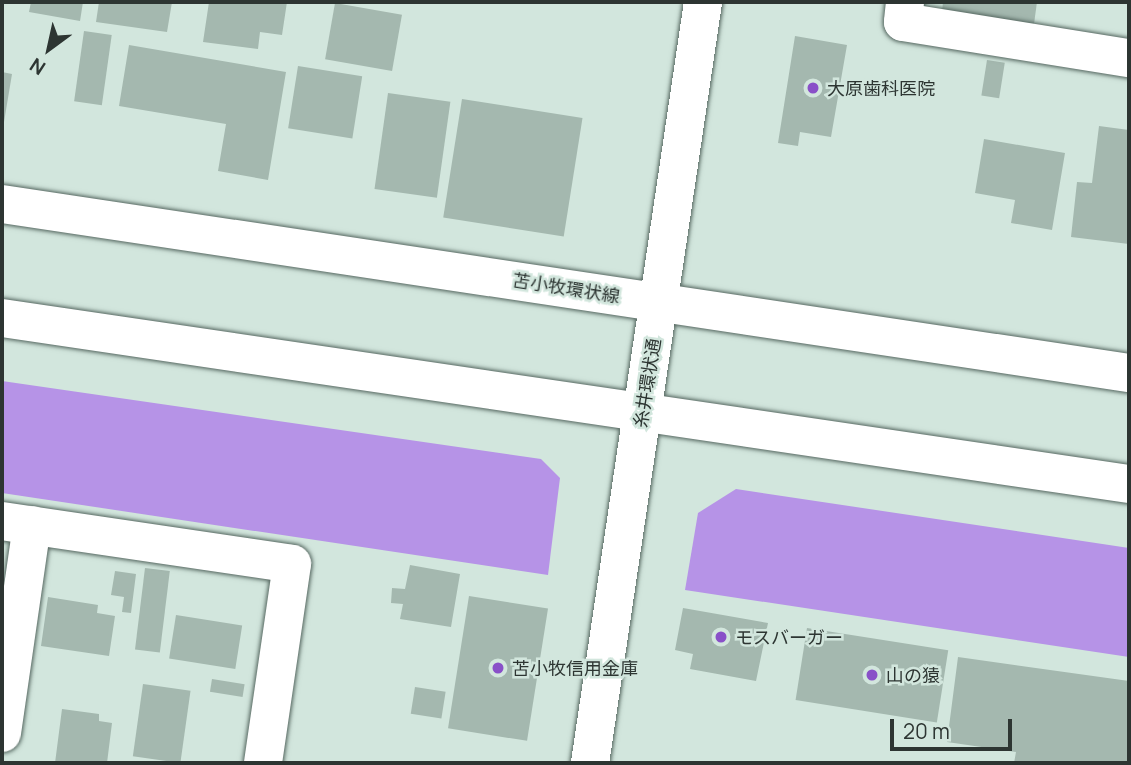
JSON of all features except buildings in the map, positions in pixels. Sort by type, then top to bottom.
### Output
[{"type":"main road","name":"糸井環状通","points":[[590,763],[703,2]]},
{"type":"main road","points":[[905,2],[903,22],[1129,58]]},
{"type":"main road","name":"苫小牧環状線","points":[[2,204],[1129,373]]},
{"type":"main road","points":[[2,318],[1129,484]]},
{"type":"main road","points":[[2,733],[17,523],[292,564],[263,763]]},
{"type":"shaded area","points":[[2,381],[541,459],[560,478],[548,575],[2,493]]},
{"type":"shaded area","points":[[736,489],[1129,548],[1129,657],[685,590],[698,513]]},
{"type":"place","name":"大原歯科医院","points":[[813,88]]},
{"type":"place","name":"モスバーガー","points":[[721,637]]},
{"type":"place","name":"苫小牧信用金庫","points":[[498,668]]},
{"type":"place","name":"山の猿","points":[[872,675]]}]
